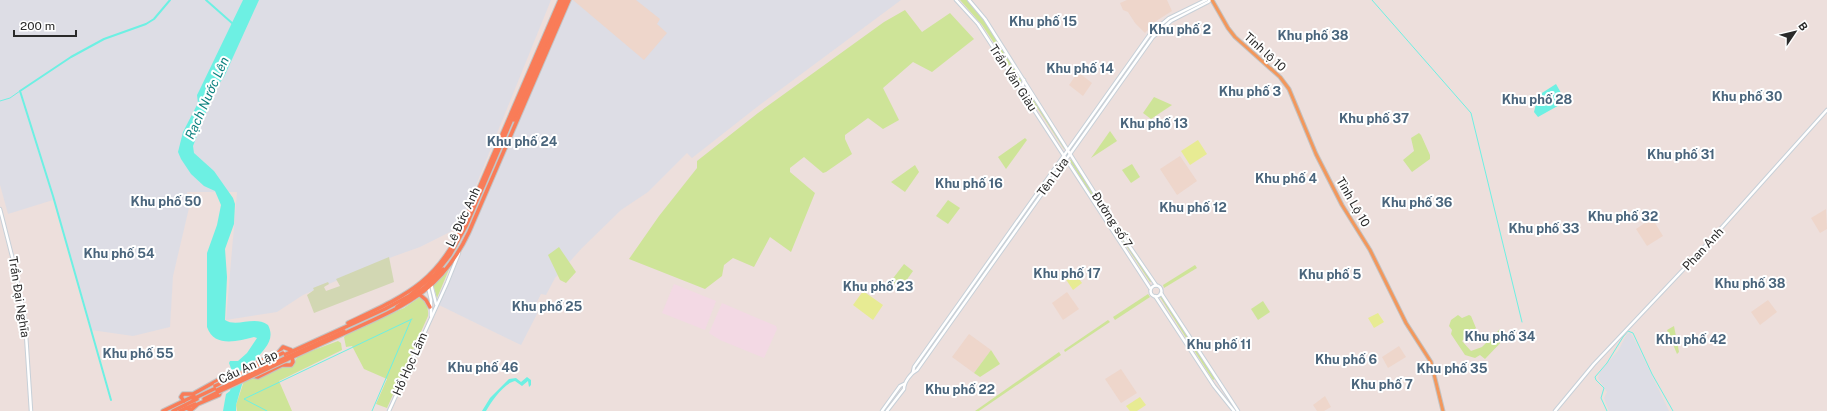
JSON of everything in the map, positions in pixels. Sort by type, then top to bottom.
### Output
[{"type":"highway","name":"Lê Đức Anh","points":[[428,283],[459,234],[560,0]]},
{"type":"highway","name":"Lê Đức Anh","points":[[285,357],[292,357],[403,306],[419,295],[450,255],[466,226],[563,0]]},
{"type":"highway","name":"Lê Đức Anh","points":[[285,357],[299,348],[325,336],[331,331],[428,283],[459,250],[566,0]]},
{"type":"highway","name":"Lê Đức Anh","points":[[534,76],[569,0]]},
{"type":"highway","name":"Lê Đức Anh","points":[[285,357],[394,308],[419,295]]},
{"type":"highway","points":[[419,295],[426,300],[430,306]]},
{"type":"highway","points":[[291,350],[283,347],[278,354],[258,362],[253,376],[258,378],[282,365],[291,365],[293,362],[292,357]]},
{"type":"highway","name":"Lê Đức Anh","points":[[285,357],[291,350],[299,348]]},
{"type":"highway","name":"Cầu An Lập","points":[[216,389],[285,357]]},
{"type":"highway","points":[[184,401],[181,397],[183,394],[192,395],[220,379],[223,380],[218,395],[198,404],[190,410],[186,408]]},
{"type":"highway","points":[[163,411],[216,389]]},
{"type":"highway","points":[[180,411],[216,389]]},
{"type":"highway","points":[[168,411],[216,389]]},
{"type":"highway","points":[[173,411],[216,389]]},
{"type":"main road","name":"Trần Văn Giàu","points":[[956,0],[978,24],[1066,160]]},
{"type":"main road","name":"Trần Văn Giàu","points":[[969,0],[985,19],[1070,154]]},
{"type":"main road","name":"Tên Lửa","points":[[882,411],[900,386],[918,370],[1018,225],[1066,160],[1150,34],[1162,22],[1209,0]]},
{"type":"main road","name":"Tỉnh lộ 10","points":[[1209,0],[1235,37],[1285,83],[1302,119]]},
{"type":"main road","name":"Tên Lửa","points":[[914,372],[914,367],[1063,155],[1137,55]]},
{"type":"main road","points":[[1017,84],[1023,84],[1024,80]]},
{"type":"main road","points":[[1023,93],[1026,88],[1030,89]]},
{"type":"main road","name":"Phan Anh","points":[[1555,411],[1827,110]]},
{"type":"main road","name":"Tỉnh Lộ 10","points":[[1302,119],[1316,154],[1342,205],[1370,250],[1406,323],[1431,362],[1443,411]]},
{"type":"main road","points":[[1058,148],[1063,147],[1064,143]]},
{"type":"main road","name":"Đường số 7","points":[[1070,154],[1156,285]]},
{"type":"main road","name":"Đường số 7","points":[[1066,160],[1150,288]]},
{"type":"main road","points":[[1070,166],[1071,162],[1075,162]]},
{"type":"main road","name":"Trần Đại Nghĩa","points":[[0,209],[13,260],[24,316],[30,411]]},
{"type":"main road","name":"Hồ Học Lãm","points":[[389,411],[436,304],[447,283],[459,250]]},
{"type":"main road","points":[[428,283],[436,304]]},
{"type":"main road","name":"Hồ Học Lãm","points":[[428,283],[431,300],[431,316]]},
{"type":"main road","points":[[1234,411],[1214,386],[1155,296],[1151,294],[1150,288],[1156,285],[1160,287],[1161,293],[1238,411]]},
{"type":"main road","points":[[1155,296],[1161,293]]},
{"type":"main road","name":"Tên Lửa","points":[[887,411],[904,389],[904,384]]},
{"type":"shaded area","points":[[0,0],[551,0],[462,220],[450,232],[420,247],[392,257],[303,295],[277,312],[226,320],[237,192],[187,192],[189,208],[173,276],[170,327],[133,336],[91,330],[53,200],[8,214],[0,185]]},
{"type":"shaded area","points":[[571,0],[901,0],[757,107],[692,158],[687,153],[648,192],[621,210],[582,248],[555,278],[546,295],[541,294],[534,308],[539,310],[521,345],[439,305]]},
{"type":"shaded area","points":[[573,0],[636,0],[660,19],[657,24],[667,33],[644,60]]},
{"type":"shaded area","points":[[1127,0],[1167,0],[1172,11],[1156,21],[1145,33],[1135,23],[1128,12],[1123,10],[1120,3]]},
{"type":"shaded area","points":[[1078,72],[1092,83],[1083,96],[1069,85]]},
{"type":"shaded area","points":[[1180,156],[1197,181],[1177,195],[1160,169]]},
{"type":"shaded area","points":[[1826,209],[1827,229],[1820,233],[1811,218]]},
{"type":"shaded area","points":[[1652,218],[1663,236],[1647,246],[1636,229]]},
{"type":"shaded area","points":[[674,284],[716,301],[705,330],[662,313]]},
{"type":"shaded area","points":[[1067,292],[1079,309],[1063,320],[1052,303]]},
{"type":"shaded area","points":[[1768,300],[1777,312],[1760,325],[1751,312]]},
{"type":"shaded area","points":[[722,303],[776,326],[777,329],[764,358],[720,340],[709,333]]},
{"type":"shaded area","points":[[1630,333],[1669,411],[1609,411],[1604,398],[1607,392],[1598,378],[1600,372],[1618,351],[1627,334]]},
{"type":"shaded area","points":[[969,334],[991,350],[974,373],[952,357]]},
{"type":"shaded area","points":[[1399,346],[1406,357],[1388,368],[1382,357]]},
{"type":"shaded area","points":[[1121,369],[1137,393],[1121,403],[1105,379]]},
{"type":"shaded area","points":[[1325,396],[1331,407],[1324,411],[1317,411],[1313,405]]},
{"type":"green space","points":[[960,0],[967,0],[985,21],[1023,81],[1020,82],[982,25]]},
{"type":"green space","points":[[905,10],[922,32],[950,13],[974,39],[932,72],[913,62],[883,88],[899,120],[883,129],[868,118],[845,135],[845,139],[852,154],[823,173],[804,157],[790,168],[790,172],[815,193],[791,252],[770,237],[754,267],[733,258],[724,265],[722,276],[705,289],[629,259],[659,216],[697,168],[697,161],[758,113],[884,22]]},
{"type":"green space","points":[[1027,87],[1066,146],[1064,149],[1025,89]]},
{"type":"green space","points":[[1154,97],[1172,105],[1151,119],[1143,113]]},
{"type":"green space","points":[[1110,131],[1117,141],[1091,158]]},
{"type":"green space","points":[[1419,133],[1430,155],[1430,159],[1412,172],[1403,160],[1414,151],[1411,138]]},
{"type":"green space","points":[[1025,138],[1027,140],[1006,169],[998,157]]},
{"type":"green space","points":[[1198,140],[1207,154],[1190,165],[1181,151]]},
{"type":"green space","points":[[1071,159],[1113,224],[1111,226],[1070,161]]},
{"type":"green space","points":[[1132,164],[1140,177],[1131,183],[1122,170]]},
{"type":"green space","points":[[915,165],[919,172],[905,192],[891,182]]},
{"type":"green space","points":[[948,200],[960,208],[948,224],[936,216]]},
{"type":"green space","points":[[1116,228],[1152,281],[1150,282],[1115,229]]},
{"type":"green space","points":[[559,247],[576,272],[566,283],[560,280],[548,255]]},
{"type":"green space","points":[[389,257],[394,282],[314,313],[307,295],[314,290],[313,288],[328,282],[329,284],[324,287],[326,291],[340,286],[336,279]]},
{"type":"green space","points":[[904,264],[913,271],[901,288],[891,281]]},
{"type":"green space","points":[[1195,265],[1197,268],[1164,288],[1163,285]]},
{"type":"green space","points":[[450,267],[437,298],[433,285]]},
{"type":"green space","points":[[1072,269],[1082,283],[1073,290],[1063,275]]},
{"type":"green space","points":[[863,291],[883,305],[873,320],[853,305]]},
{"type":"green space","points":[[1148,294],[1150,297],[1115,320],[1113,317]]},
{"type":"green space","points":[[1162,296],[1215,379],[1213,380],[1160,297]]},
{"type":"green space","points":[[420,297],[427,305],[428,316],[387,408],[376,404],[387,379],[364,369],[352,346],[346,347],[344,337],[349,332],[404,308]]},
{"type":"green space","points":[[1263,301],[1270,312],[1258,320],[1251,309]]},
{"type":"green space","points":[[1378,313],[1384,322],[1374,328],[1368,318]]},
{"type":"green space","points":[[1458,315],[1462,318],[1469,315],[1471,316],[1476,328],[1462,341],[1471,351],[1482,347],[1500,329],[1506,337],[1485,359],[1480,355],[1475,358],[1465,355],[1451,334],[1452,330],[1449,326],[1451,320]]},
{"type":"green space","points":[[1108,320],[1110,322],[1065,352],[1064,350]]},
{"type":"green space","points":[[1674,326],[1679,352],[1677,354],[1667,330]]},
{"type":"green space","points":[[338,341],[341,343],[342,350],[279,381],[292,411],[237,411],[236,405],[244,381],[253,377],[258,378],[284,365],[292,366],[298,356]]},
{"type":"green space","points":[[991,350],[1000,364],[980,377],[974,373]]},
{"type":"green space","points":[[1059,352],[1061,355],[979,411],[975,411]]},
{"type":"green space","points":[[1140,397],[1146,405],[1137,411],[1130,411],[1126,406]]},
{"type":"water","name":"Rạch Nước Lên","points":[[243,0],[259,0],[224,77],[215,89],[193,146],[194,153],[214,171],[233,198],[235,204],[234,224],[225,249],[227,277],[225,320],[235,323],[251,321],[263,322],[268,325],[270,338],[265,348],[252,364],[247,373],[236,405],[236,411],[223,411],[226,394],[230,391],[233,374],[229,363],[230,361],[238,361],[247,353],[257,338],[254,337],[234,341],[221,340],[210,334],[207,327],[207,253],[217,225],[221,205],[215,191],[204,186],[191,174],[178,152],[183,132],[198,103],[197,95]]},
{"type":"water","points":[[1556,84],[1565,100],[1563,103],[1538,117],[1534,112],[1536,104],[1534,98]]},
{"type":"water","points":[[527,377],[531,380],[531,385],[529,387],[528,381],[522,386],[515,381],[511,382],[498,393],[486,411],[482,411],[490,398],[509,379],[516,378],[521,382]]},
{"type":"waterway","points":[[111,400],[53,196],[20,91],[71,57],[104,39],[146,24],[154,19],[170,0]]},
{"type":"waterway","points":[[206,0],[232,23]]},
{"type":"waterway","points":[[1372,0],[1471,113],[1522,322]]},
{"type":"waterway","points":[[0,101],[10,98],[20,91]]},
{"type":"waterway","points":[[267,411],[244,399],[412,319]]},
{"type":"waterway","points":[[372,411],[411,320]]},
{"type":"waterway","points":[[1607,411],[1601,398],[1604,388],[1595,377],[1607,363],[1628,331],[1633,333],[1652,374],[1673,411]]},
{"type":"district","name":"Khu phố 15","points":[[1043,21]]},
{"type":"district","name":"Khu phố 2","points":[[1180,29]]},
{"type":"district","name":"Khu phố 38","points":[[1313,35]]},
{"type":"district","name":"Khu phố 14","points":[[1080,68]]},
{"type":"district","name":"Khu phố 3","points":[[1250,91]]},
{"type":"district","name":"Khu phố 30","points":[[1747,96]]},
{"type":"district","name":"Khu phố 28","points":[[1537,99]]},
{"type":"district","name":"Khu phố 37","points":[[1374,118]]},
{"type":"district","name":"Khu phố 13","points":[[1154,123]]},
{"type":"district","name":"Khu phố 24","points":[[522,141]]},
{"type":"district","name":"Khu phố 31","points":[[1681,154]]},
{"type":"district","name":"Khu phố 4","points":[[1286,178]]},
{"type":"district","name":"Khu phố 16","points":[[969,183]]},
{"type":"district","name":"Khu phố 50","points":[[166,201]]},
{"type":"district","name":"Khu phố 36","points":[[1417,202]]},
{"type":"district","name":"Khu phố 12","points":[[1193,207]]},
{"type":"district","name":"Khu phố 32","points":[[1623,216]]},
{"type":"district","name":"Khu phố 33","points":[[1544,228]]},
{"type":"district","name":"Khu phố 54","points":[[119,253]]},
{"type":"district","name":"Khu phố 17","points":[[1067,273]]},
{"type":"district","name":"Khu phố 5","points":[[1330,274]]},
{"type":"district","name":"Khu phố 38","points":[[1750,283]]},
{"type":"district","name":"Khu phố 23","points":[[878,286]]},
{"type":"district","name":"Khu phố 25","points":[[547,306]]},
{"type":"district","name":"Khu phố 34","points":[[1500,336]]},
{"type":"district","name":"Khu phố 42","points":[[1691,339]]},
{"type":"district","name":"Khu phố 11","points":[[1219,344]]},
{"type":"district","name":"Khu phố 55","points":[[138,353]]},
{"type":"district","name":"Khu phố 6","points":[[1346,359]]},
{"type":"district","name":"Khu phố 46","points":[[483,367]]},
{"type":"district","name":"Khu phố 35","points":[[1452,368]]},
{"type":"district","name":"Khu phố 7","points":[[1382,384]]},
{"type":"district","name":"Khu phố 22","points":[[960,389]]}]
